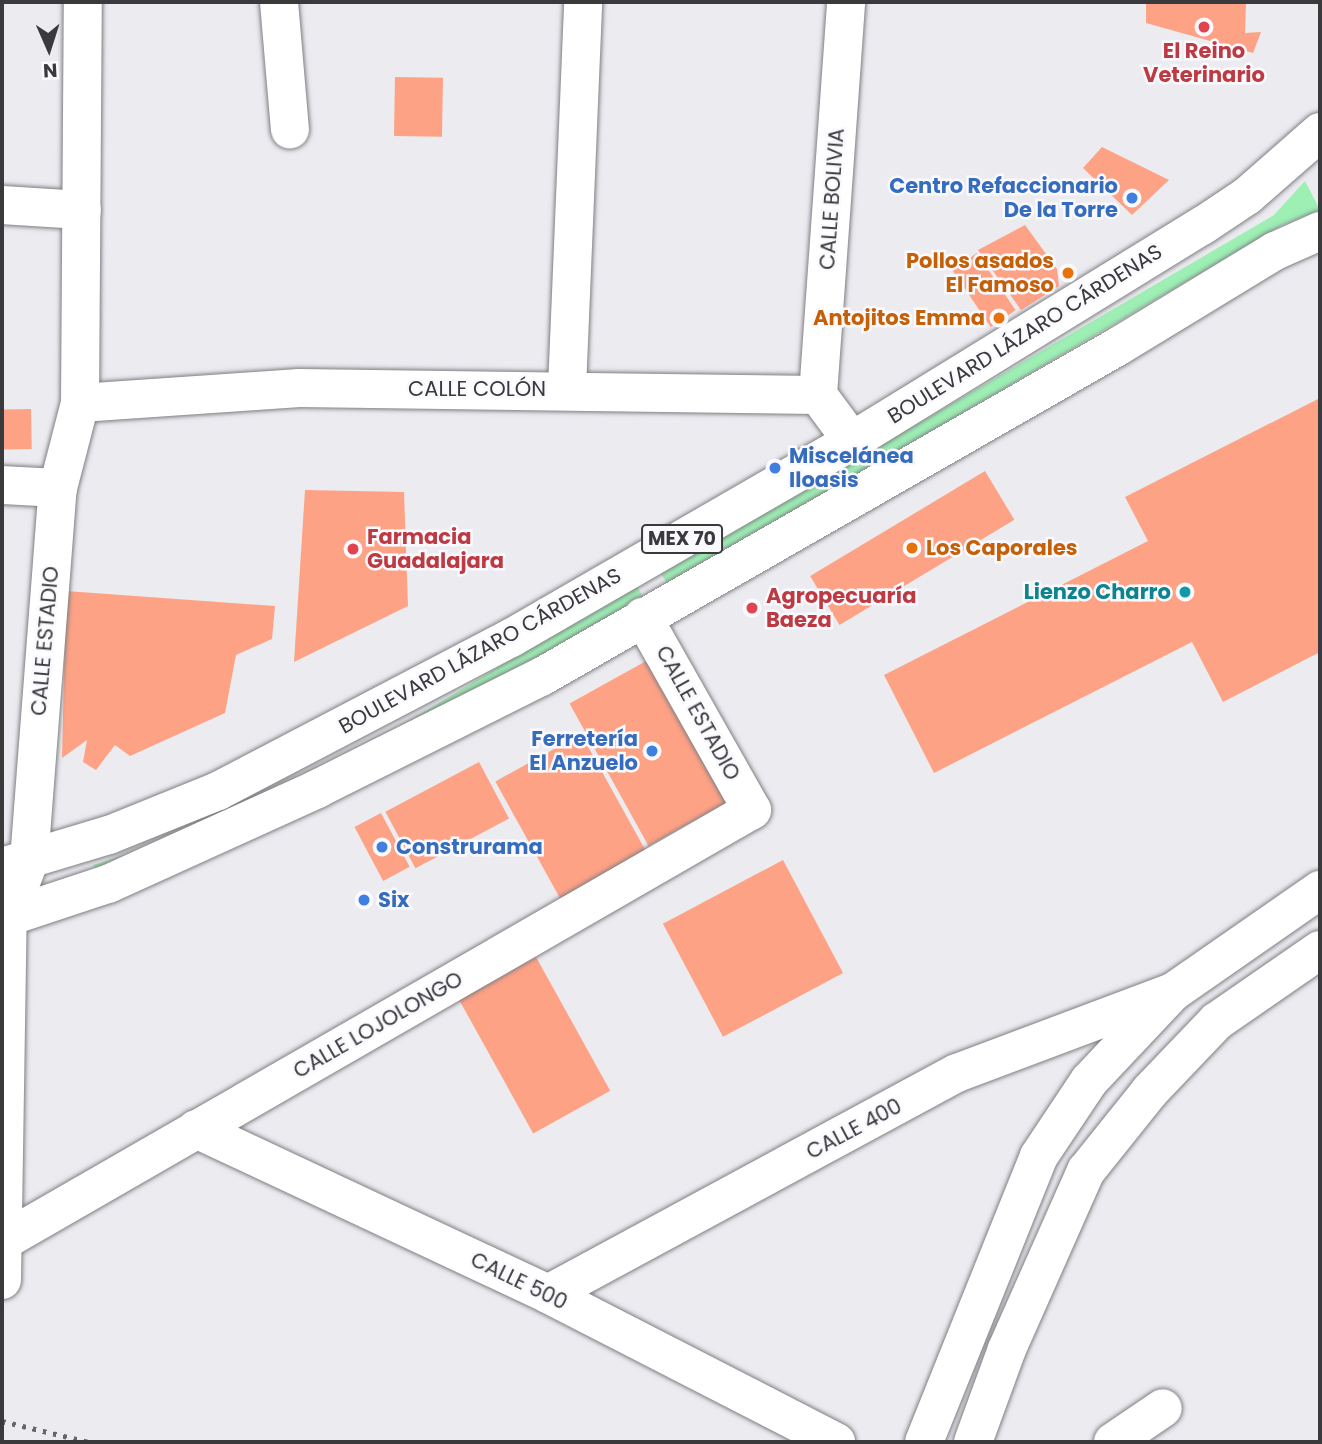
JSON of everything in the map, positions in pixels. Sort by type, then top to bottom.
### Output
[{"type":"street","name":"CALLE ESTADIO","points":[[2,1280],[5,1240],[5,918],[15,864],[19,749],[58,488],[80,403],[83,2]]},
{"type":"street","points":[[279,2],[290,130]]},
{"type":"street","points":[[567,389],[583,2]]},
{"type":"street","name":"CALLE BOLIVIA","points":[[818,396],[846,2]]},
{"type":"street","name":"BOULEVARD LÁZARO CÁRDENAS","points":[[15,864],[218,791],[511,638],[852,440],[1247,196],[1320,132]]},
{"type":"street","points":[[2,205],[82,210]]},
{"type":"street","name":"BOULEVARD LÁZARO CÁRDENAS","points":[[5,918],[108,884],[317,789],[541,677],[1117,347],[1275,251],[1320,231]]},
{"type":"street","name":"CALLE COLÓN","points":[[80,403],[299,388],[567,389],[818,396]]},
{"type":"street","points":[[818,396],[852,440]]},
{"type":"street","points":[[2,485],[58,488]]},
{"type":"street","name":"CALLE ESTADIO","points":[[643,617],[752,810]]},
{"type":"street","name":"CALLE LOJOLONGO","points":[[5,1240],[752,810]]},
{"type":"street","points":[[924,1442],[1040,1156],[1089,1081],[1173,992],[1320,890]]},
{"type":"street","points":[[973,1442],[1007,1349],[1086,1171],[1150,1091],[1217,1021],[1320,950]]},
{"type":"street","name":"CALLE 400","points":[[548,1294],[957,1073],[1173,992]]},
{"type":"street","name":"CALLE 500","points":[[196,1129],[548,1294],[836,1442]]},
{"type":"street","points":[[1114,1442],[1163,1408]]},
{"type":"green space","points":[[1305,181],[1320,210],[1282,225],[669,586],[661,574],[1274,215]]},
{"type":"green space","points":[[636,584],[643,597],[430,720],[95,871],[93,865],[129,854],[364,748]]},
{"type":"building","name":"El Reino Veterinario","points":[[1146,2],[1246,2],[1245,33],[1261,32],[1253,53],[1146,23]]},
{"type":"building","points":[[395,77],[443,78],[442,137],[394,136]]},
{"type":"building","name":"Centro Refaccionario De la Torre","points":[[1102,147],[1169,180],[1132,215],[1083,168]]},
{"type":"building","points":[[1025,225],[1057,269],[1059,286],[1021,310],[978,250]]},
{"type":"building","points":[[977,253],[1016,310],[991,327],[952,270]]},
{"type":"building","name":"Lienzo Charro","points":[[1320,398],[1320,652],[1223,702],[1192,642],[934,773],[884,675],[1148,541],[1125,497]]},
{"type":"building","points":[[31,409],[32,449],[3,450],[2,410]]},
{"type":"building","name":"Los Caporales","points":[[985,471],[1014,520],[839,625],[810,576]]},
{"type":"building","name":"Farmacia Guadalajara","points":[[305,490],[404,492],[408,606],[294,662]]},
{"type":"building","points":[[66,591],[275,606],[272,639],[236,655],[225,713],[130,756],[115,745],[96,770],[83,762],[87,740],[62,758]]},
{"type":"building","name":"Ferretería El Anzuelo","points":[[657,655],[736,798],[649,846],[570,703]]},
{"type":"building","points":[[581,734],[649,857],[564,905],[495,782]]},
{"type":"building","points":[[479,762],[509,819],[415,868],[385,812]]},
{"type":"building","name":"Construrama","points":[[381,813],[410,867],[383,881],[355,827]]},
{"type":"building","points":[[783,860],[843,973],[723,1037],[663,924]]},
{"type":"building","points":[[536,957],[610,1091],[533,1133],[459,1000]]},
{"type":"railway","points":[[2,1421],[89,1442]]},
{"type":"place","name":"El Reino Veterinario","points":[[1204,27]]},
{"type":"place","name":"Centro Refaccionario De la Torre","points":[[1132,198]]},
{"type":"place","name":"Pollos asados El Famoso","points":[[1068,273]]},
{"type":"place","name":"Antojitos Emma","points":[[999,318]]},
{"type":"place","name":"Miscelánea Iloasis","points":[[775,468]]},
{"type":"place","name":"Los Caporales","points":[[912,548]]},
{"type":"place","name":"Farmacia Guadalajara","points":[[353,549]]},
{"type":"place","name":"Lienzo Charro","points":[[1185,592]]},
{"type":"place","name":"Agropecuaría Baeza","points":[[752,608]]},
{"type":"place","name":"Ferretería El Anzuelo","points":[[652,751]]},
{"type":"place","name":"Construrama","points":[[382,847]]},
{"type":"place","name":"Six","points":[[364,900]]}]
